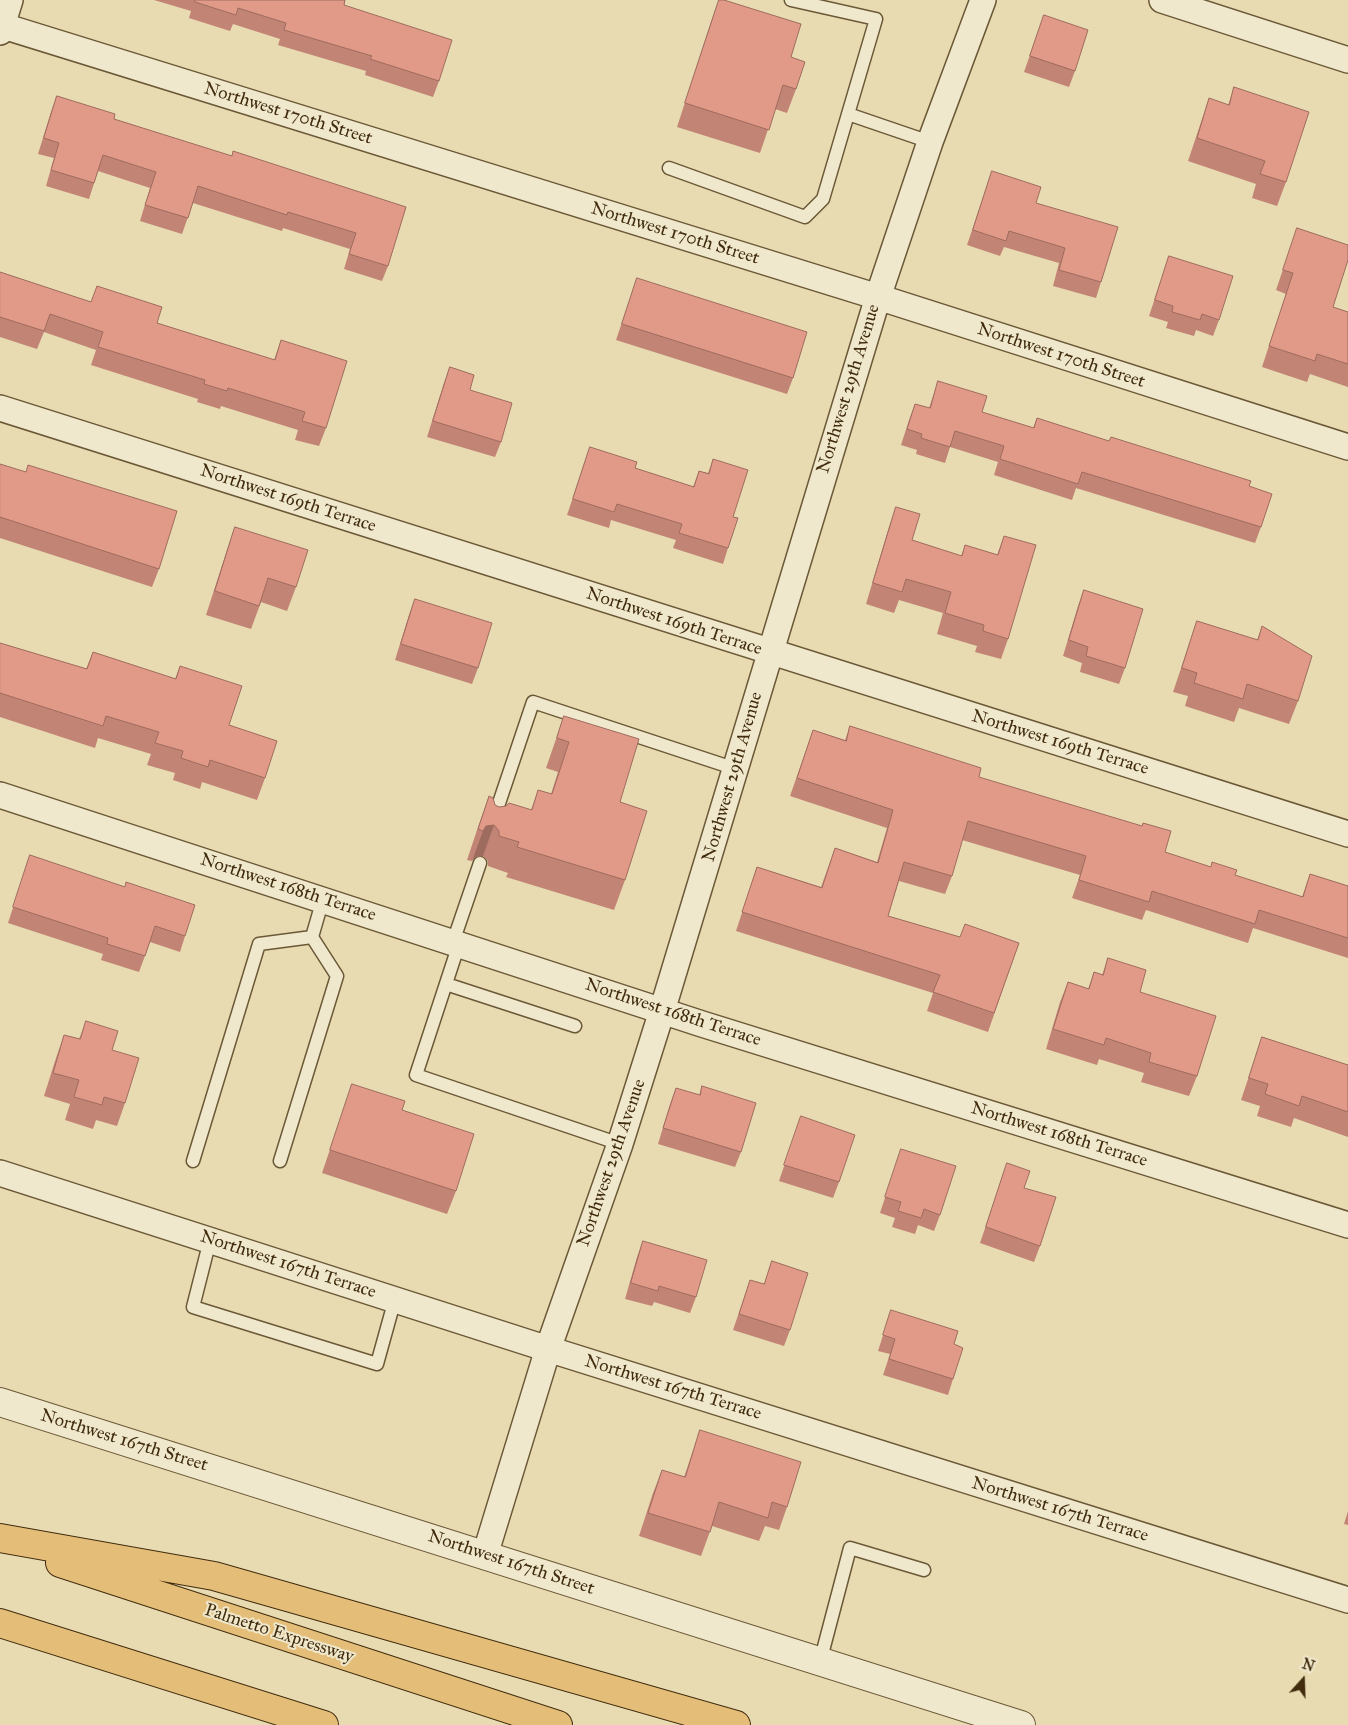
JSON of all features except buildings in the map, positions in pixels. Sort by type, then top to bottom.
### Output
[{"type":"highway","points":[[0,1538],[214,1576],[736,1725]]},
{"type":"highway","name":"Palmetto Expressway","points":[[0,1544],[558,1725]]},
{"type":"highway","points":[[0,1623],[324,1725]]},
{"type":"highway","points":[[252,1703],[299,1725]]},
{"type":"street","points":[[1,28],[10,0]]},
{"type":"street","name":"Northwest 29th Avenue","points":[[485,1555],[548,1349],[620,1144],[662,1010],[878,297],[930,142],[983,0]]},
{"type":"street","points":[[1162,0],[1348,60]]},
{"type":"street","name":"Northwest 170th Street","points":[[1,28],[878,297],[1348,448]]},
{"type":"street","name":"Northwest 169th Terrace","points":[[0,408],[1348,834]]},
{"type":"street","name":"Northwest 168th Terrace","points":[[0,795],[662,1010],[1348,1225]]},
{"type":"street","name":"Northwest 167th Terrace","points":[[0,1172],[548,1349],[1348,1600]]},
{"type":"street","name":"Northwest 167th Street","points":[[0,1402],[1021,1725]]},
{"type":"lane","points":[[669,168],[804,216],[823,199],[876,19],[791,0]]},
{"type":"lane","points":[[848,114],[930,142]]},
{"type":"lane","points":[[490,830],[533,702],[736,769]]},
{"type":"lane","points":[[480,864],[456,943],[446,984],[416,1075],[620,1144]]},
{"type":"lane","points":[[280,1161],[337,976],[312,937],[323,899]]},
{"type":"lane","points":[[193,1161],[258,944],[312,937]]},
{"type":"lane","points":[[446,984],[575,1026]]},
{"type":"lane","points":[[210,1240],[193,1307],[377,1364],[395,1299]]},
{"type":"lane","points":[[820,1662],[850,1548],[924,1570]]}]
